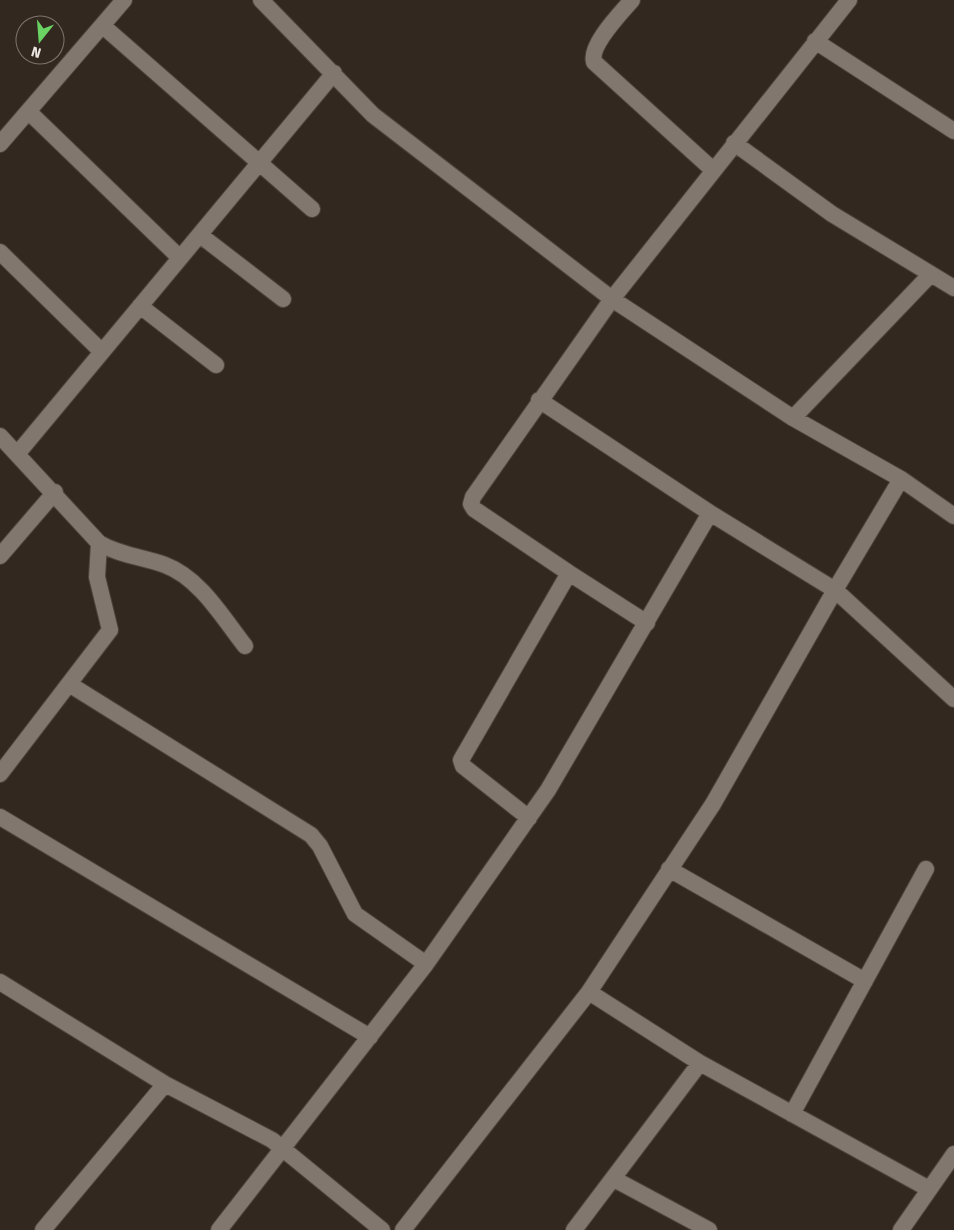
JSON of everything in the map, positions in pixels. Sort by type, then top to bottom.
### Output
[{"type":"street","points":[[0,144],[124,0]]},
{"type":"street","points":[[261,0],[373,115],[612,299],[793,418],[901,479],[954,516]]},
{"type":"street","points":[[632,0],[600,40],[593,53],[594,62],[713,170]]},
{"type":"street","points":[[647,623],[569,574],[474,509],[471,504],[473,498],[539,400],[612,299],[814,41],[849,0]]},
{"type":"street","points":[[103,26],[312,209]]},
{"type":"street","points":[[814,41],[954,130]]},
{"type":"street","points":[[18,453],[334,73]]},
{"type":"street","points":[[29,112],[180,258]]},
{"type":"street","points":[[734,143],[832,214],[954,288]]},
{"type":"street","points":[[200,235],[283,299]]},
{"type":"street","points":[[0,252],[102,352]]},
{"type":"street","points":[[793,418],[931,274]]},
{"type":"street","points":[[140,306],[216,365]]},
{"type":"street","points":[[539,400],[710,513],[835,590],[954,699]]},
{"type":"street","points":[[0,436],[18,453],[99,542],[117,551],[165,565],[187,577],[246,646]]},
{"type":"street","points":[[403,1230],[589,992],[713,804],[835,590],[901,479]]},
{"type":"street","points":[[0,556],[54,492]]},
{"type":"street","points":[[220,1230],[426,964],[529,818],[567,760],[710,513]]},
{"type":"street","points":[[0,774],[110,630],[96,577],[99,542]]},
{"type":"street","points":[[529,818],[464,766],[461,760],[569,574]]},
{"type":"street","points":[[69,684],[311,835],[320,846],[355,914],[426,964]]},
{"type":"street","points":[[0,817],[370,1037]]},
{"type":"street","points":[[669,869],[865,982]]},
{"type":"street","points":[[792,1114],[926,869]]},
{"type":"street","points":[[0,982],[165,1084],[264,1135],[284,1148],[382,1230]]},
{"type":"street","points":[[589,992],[700,1063],[929,1189]]},
{"type":"street","points":[[574,1230],[700,1063]]},
{"type":"street","points":[[43,1230],[165,1084]]},
{"type":"street","points":[[901,1230],[954,1154]]},
{"type":"street","points":[[614,1179],[709,1230]]}]
